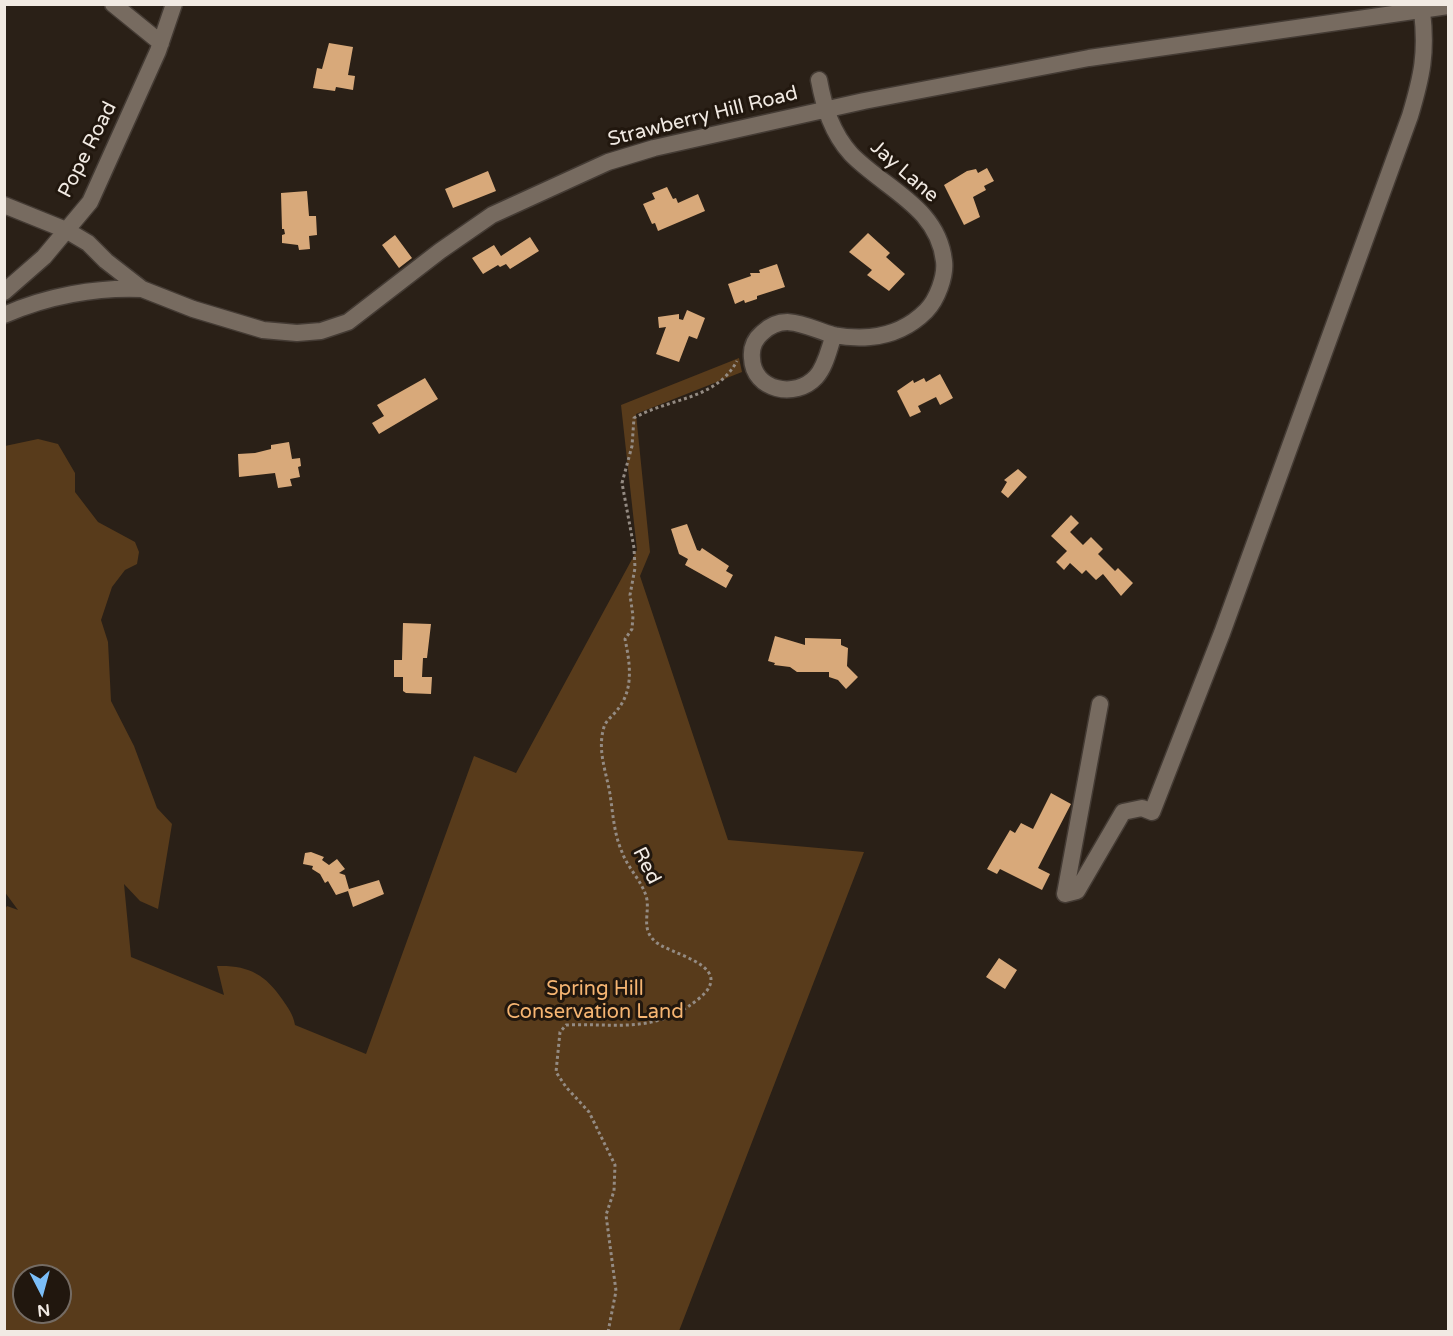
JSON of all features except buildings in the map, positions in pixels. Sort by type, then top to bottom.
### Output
[{"type":"street","points":[[114,4],[161,43]]},
{"type":"street","name":"Pope Road","points":[[4,292],[44,257],[90,202],[161,43],[174,4]]},
{"type":"street","name":"Strawberry Hill Road","points":[[4,205],[66,230],[88,243],[106,261],[142,289],[193,309],[263,330],[297,333],[321,331],[348,322],[440,251],[492,215],[608,162],[654,148],[825,109],[1089,58],[1449,6]]},
{"type":"street","points":[[1100,704],[1065,894],[1077,891],[1123,812],[1142,807],[1152,812],[1222,633],[1410,116],[1423,69],[1425,39],[1422,11]]},
{"type":"street","name":"Jay Lane","points":[[819,80],[825,109],[838,136],[851,154],[926,216],[938,238],[944,263],[941,285],[930,307],[913,324],[870,337],[834,335],[797,322],[771,325],[759,335],[752,348],[753,365],[762,380],[775,389],[801,387],[821,371],[834,335]]},
{"type":"street","points":[[4,315],[48,298],[116,288],[142,289]]},
{"type":"path","name":"Red","points":[[608,1332],[616,1291],[606,1215],[615,1185],[615,1165],[589,1112],[566,1087],[556,1071],[560,1032],[566,1025],[610,1027],[653,1022],[674,1016],[709,989],[712,981],[709,971],[690,958],[655,942],[646,928],[647,902],[644,890],[621,852],[604,770],[601,748],[604,725],[620,708],[628,687],[625,639],[632,628],[630,595],[634,548],[622,483],[632,446],[634,418],[675,400],[701,394],[731,372],[742,352]]},
{"type":"green space","name":"Spring Hill Conservation Land","points":[[739,358],[742,372],[636,414],[650,552],[640,576],[728,840],[864,852],[679,1331],[5,1331],[4,911],[7,906],[18,910],[4,891],[5,446],[38,439],[58,444],[75,473],[75,492],[98,522],[135,542],[139,552],[137,564],[125,570],[112,587],[101,620],[108,642],[111,701],[134,746],[157,808],[172,824],[158,909],[140,901],[124,884],[131,957],[224,995],[217,966],[247,969],[262,977],[276,990],[290,1011],[295,1025],[366,1054],[474,756],[516,773],[637,550],[621,405]]}]
